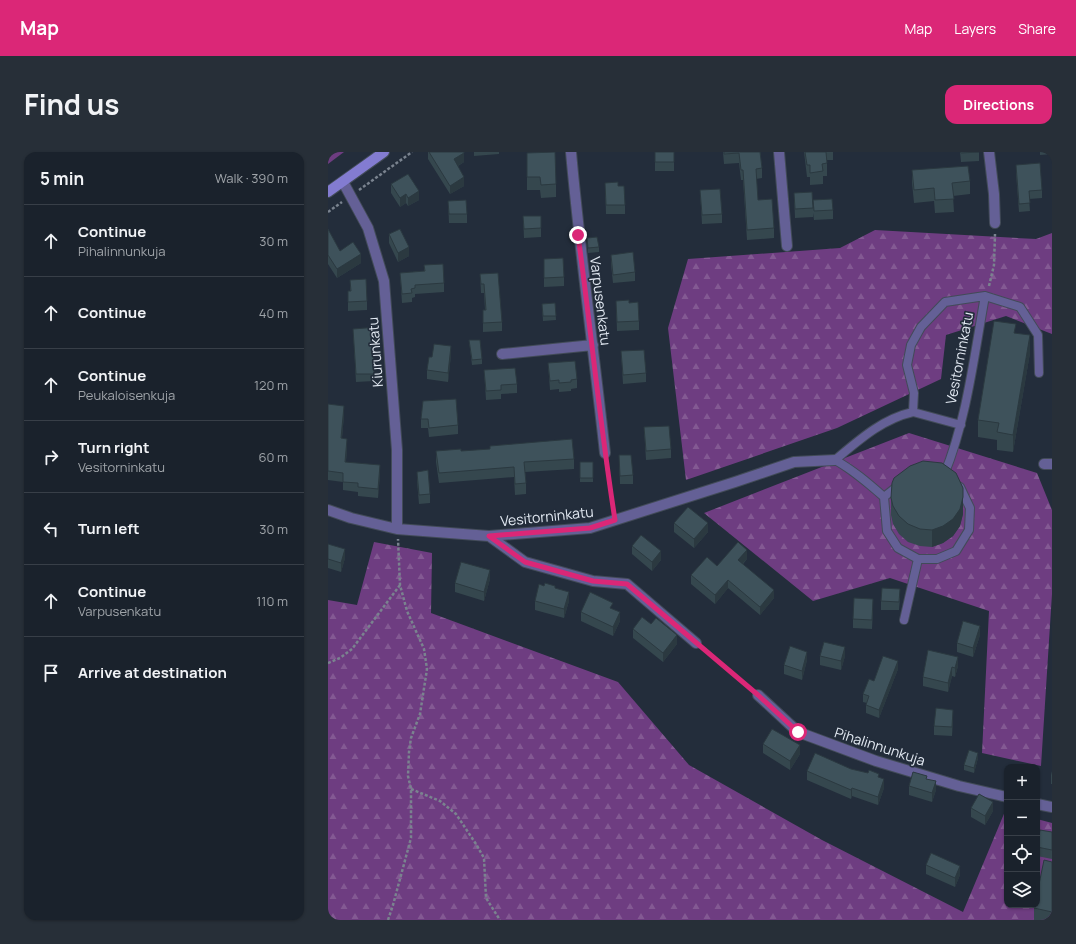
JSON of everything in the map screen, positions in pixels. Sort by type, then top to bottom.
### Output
[{"type":"main road","points":[[328,192],[384,152]]},
{"type":"street","name":"Varpusenkatu","points":[[571,152],[578,235],[593,345],[604,453]]},
{"type":"street","points":[[778,152],[787,246]]},
{"type":"street","points":[[989,152],[994,194],[995,223]]},
{"type":"street","name":"Kiurunkatu","points":[[343,182],[368,228],[384,282],[397,450],[397,529]]},
{"type":"street","points":[[502,354],[593,345]]},
{"type":"street","name":"Vesitorninkatu","points":[[328,510],[351,518],[397,529],[489,536],[590,528],[794,462],[835,460]]},
{"type":"street","points":[[489,536],[525,562],[593,581],[627,584],[696,642]]},
{"type":"street","name":"Pihalinnunkuja","points":[[758,695],[798,732],[876,761],[959,786],[1004,796]]},
{"type":"street","points":[[1040,805],[1052,808]]},
{"type":"lane","name":"Vesitorninkatu","points":[[961,425],[913,412],[914,393],[907,365],[911,346],[921,327],[946,302],[985,296],[1020,307],[1038,335],[1039,373]]},
{"type":"lane","name":"Vesitorninkatu","points":[[918,559],[936,559],[956,551],[969,530],[970,508],[960,487],[940,475],[953,453],[961,425],[985,296]]},
{"type":"lane","points":[[904,620],[918,559],[898,548],[887,531],[884,497],[848,467],[835,460],[874,429],[898,415],[913,412]]},
{"type":"lane","points":[[884,497],[907,478]]},
{"type":"path","points":[[328,212],[412,152]]},
{"type":"path","points":[[985,296],[994,265],[995,223]]},
{"type":"path","points":[[604,453],[615,520]]},
{"type":"path","points":[[388,920],[410,838],[411,789],[408,776],[409,752],[411,738],[420,714],[427,669],[424,649],[407,611],[400,585],[397,529]]},
{"type":"path","points":[[328,663],[340,658],[352,648],[400,585]]},
{"type":"path","points":[[696,642],[758,695]]},
{"type":"path","points":[[411,789],[440,802],[456,814],[484,858],[486,898],[500,920]]},
{"type":"green space","points":[[328,152],[344,152],[328,164]]},
{"type":"green space","points":[[875,230],[1036,239],[1052,233],[1052,334],[1006,316],[946,335],[941,379],[837,428],[686,480],[668,328],[688,259],[840,248]]},
{"type":"green space","points":[[909,433],[1037,473],[1052,510],[1052,594],[1041,766],[1040,764],[1032,764],[982,753],[989,611],[890,578],[813,601],[704,513]]},
{"type":"green space","points":[[374,542],[432,553],[431,613],[618,682],[689,765],[822,840],[963,912],[1004,814],[1004,908],[1040,908],[1040,820],[1052,823],[1052,920],[328,920],[328,600],[357,605]]},
{"type":"building","points":[[429,152],[464,152],[454,159],[464,177],[450,186]]},
{"type":"building","points":[[555,152],[556,184],[541,185],[540,177],[527,177],[527,153]]},
{"type":"building","points":[[655,152],[674,152],[674,162],[655,162]]},
{"type":"building","points":[[724,152],[760,152],[762,168],[756,169],[758,200],[772,199],[774,228],[747,230],[743,170],[741,170],[739,153],[724,154]]},
{"type":"building","points":[[805,152],[826,152],[827,163],[822,164],[823,171],[810,173],[810,165],[807,165]]},
{"type":"building","points":[[1040,163],[1042,190],[1029,191],[1030,203],[1019,204],[1016,165]]},
{"type":"building","points":[[968,166],[970,181],[952,183],[954,199],[935,200],[934,188],[914,190],[912,170]]},
{"type":"building","points":[[408,174],[419,191],[408,198],[406,194],[400,198],[391,184]]},
{"type":"building","points":[[618,182],[618,186],[624,186],[625,205],[606,205],[605,183]]},
{"type":"building","points":[[720,189],[722,214],[702,215],[700,190]]},
{"type":"building","points":[[812,192],[813,208],[795,209],[794,193]]},
{"type":"building","points":[[832,199],[833,210],[814,211],[813,200]]},
{"type":"building","points":[[466,200],[467,214],[449,214],[448,201]]},
{"type":"building","points":[[523,216],[541,216],[541,228],[524,229]]},
{"type":"building","points":[[328,229],[340,251],[353,242],[361,254],[337,269],[328,255]]},
{"type":"building","points":[[400,229],[409,247],[398,253],[389,234]]},
{"type":"building","points":[[597,237],[599,247],[588,248],[587,238]]},
{"type":"building","points":[[633,252],[635,272],[613,275],[611,255]]},
{"type":"building","points":[[563,258],[564,277],[544,278],[544,259]]},
{"type":"building","points":[[443,264],[444,283],[415,285],[415,288],[411,289],[412,293],[402,294],[400,273],[425,271],[424,265]]},
{"type":"building","points":[[498,273],[502,322],[483,323],[483,310],[486,310],[484,284],[481,284],[480,274]]},
{"type":"building","points":[[366,279],[367,301],[348,302],[348,291],[351,291],[350,280]]},
{"type":"building","points":[[629,300],[629,303],[638,302],[639,321],[617,322],[616,301]]},
{"type":"building","points":[[555,303],[556,316],[543,316],[542,304]]},
{"type":"building","points":[[994,321],[1016,324],[1014,333],[1030,335],[1013,435],[997,432],[999,423],[978,420]]},
{"type":"building","points":[[378,327],[379,341],[373,341],[374,374],[356,374],[353,329]]},
{"type":"building","points":[[469,340],[480,340],[482,359],[472,360]]},
{"type":"building","points":[[434,344],[451,346],[448,373],[427,370],[429,357],[432,357]]},
{"type":"building","points":[[644,350],[646,373],[623,375],[621,351]]},
{"type":"building","points":[[575,361],[577,379],[571,380],[571,382],[559,383],[559,380],[550,381],[548,363]]},
{"type":"building","points":[[515,368],[517,384],[501,385],[501,390],[486,391],[484,370]]},
{"type":"building","points":[[456,399],[458,425],[429,428],[428,419],[421,419],[423,401]]},
{"type":"building","points":[[328,404],[344,406],[341,438],[347,439],[345,462],[380,465],[378,489],[358,487],[358,483],[343,482],[343,473],[328,471]]},
{"type":"building","points":[[669,426],[671,449],[646,451],[644,427]]},
{"type":"building","points":[[572,439],[574,459],[524,462],[526,483],[515,484],[514,467],[439,473],[436,451],[490,449],[490,446]]},
{"type":"building","points":[[619,455],[631,455],[633,475],[620,476]]},
{"type":"building","points":[[923,461],[942,463],[956,473],[963,488],[963,497],[960,509],[953,519],[943,526],[932,530],[920,529],[908,524],[899,516],[893,506],[891,498],[892,483],[894,478],[910,466]]},
{"type":"building","points":[[580,462],[593,462],[593,478],[580,478]]},
{"type":"building","points":[[428,470],[430,494],[419,495],[417,472]]},
{"type":"building","points":[[688,507],[708,523],[694,539],[674,523]]},
{"type":"building","points":[[641,535],[661,551],[652,562],[632,546]]},
{"type":"building","points":[[738,542],[747,550],[738,560],[774,590],[760,607],[728,580],[715,595],[691,575],[707,557],[717,566]]},
{"type":"building","points":[[328,544],[345,549],[341,563],[328,559]]},
{"type":"building","points":[[461,562],[490,570],[484,592],[455,583]]},
{"type":"building","points":[[545,583],[569,592],[564,609],[535,601],[539,584],[544,586]]},
{"type":"building","points":[[882,588],[900,589],[899,602],[881,601]]},
{"type":"building","points":[[590,592],[613,603],[610,608],[620,612],[613,627],[581,612]]},
{"type":"building","points":[[854,598],[873,599],[872,620],[853,619]]},
{"type":"building","points":[[642,617],[651,624],[656,618],[677,635],[663,653],[633,629]]},
{"type":"building","points":[[963,621],[980,626],[973,648],[957,643]]},
{"type":"building","points":[[824,642],[845,647],[841,661],[820,656]]},
{"type":"building","points":[[790,646],[807,652],[802,671],[784,665]]},
{"type":"building","points":[[928,650],[958,657],[955,668],[952,667],[948,683],[923,677]]},
{"type":"building","points":[[883,656],[898,661],[879,710],[866,705],[869,696],[863,694],[869,679],[874,681]]},
{"type":"building","points":[[936,708],[953,710],[952,727],[934,726]]},
{"type":"building","points":[[772,729],[800,745],[790,761],[763,744]]},
{"type":"building","points":[[969,750],[978,753],[974,768],[964,765]]},
{"type":"building","points":[[815,753],[851,769],[868,773],[869,770],[879,774],[878,777],[884,779],[878,797],[852,788],[851,790],[807,771]]},
{"type":"building","points":[[913,772],[927,776],[926,779],[936,781],[932,793],[909,786]]},
{"type":"building","points":[[979,794],[993,802],[985,816],[971,808]]},
{"type":"building","points":[[1040,830],[1052,832],[1052,850],[1040,848]]},
{"type":"building","points":[[931,853],[960,866],[955,878],[926,865]]},
{"type":"building","points":[[1044,860],[1052,862],[1052,912],[1034,908],[1040,908],[1040,879]]},
{"type":"route","points":[[578,235],[593,345],[604,453],[615,520],[590,528],[489,536],[525,562],[593,581],[627,584],[758,695],[798,732]]}]
